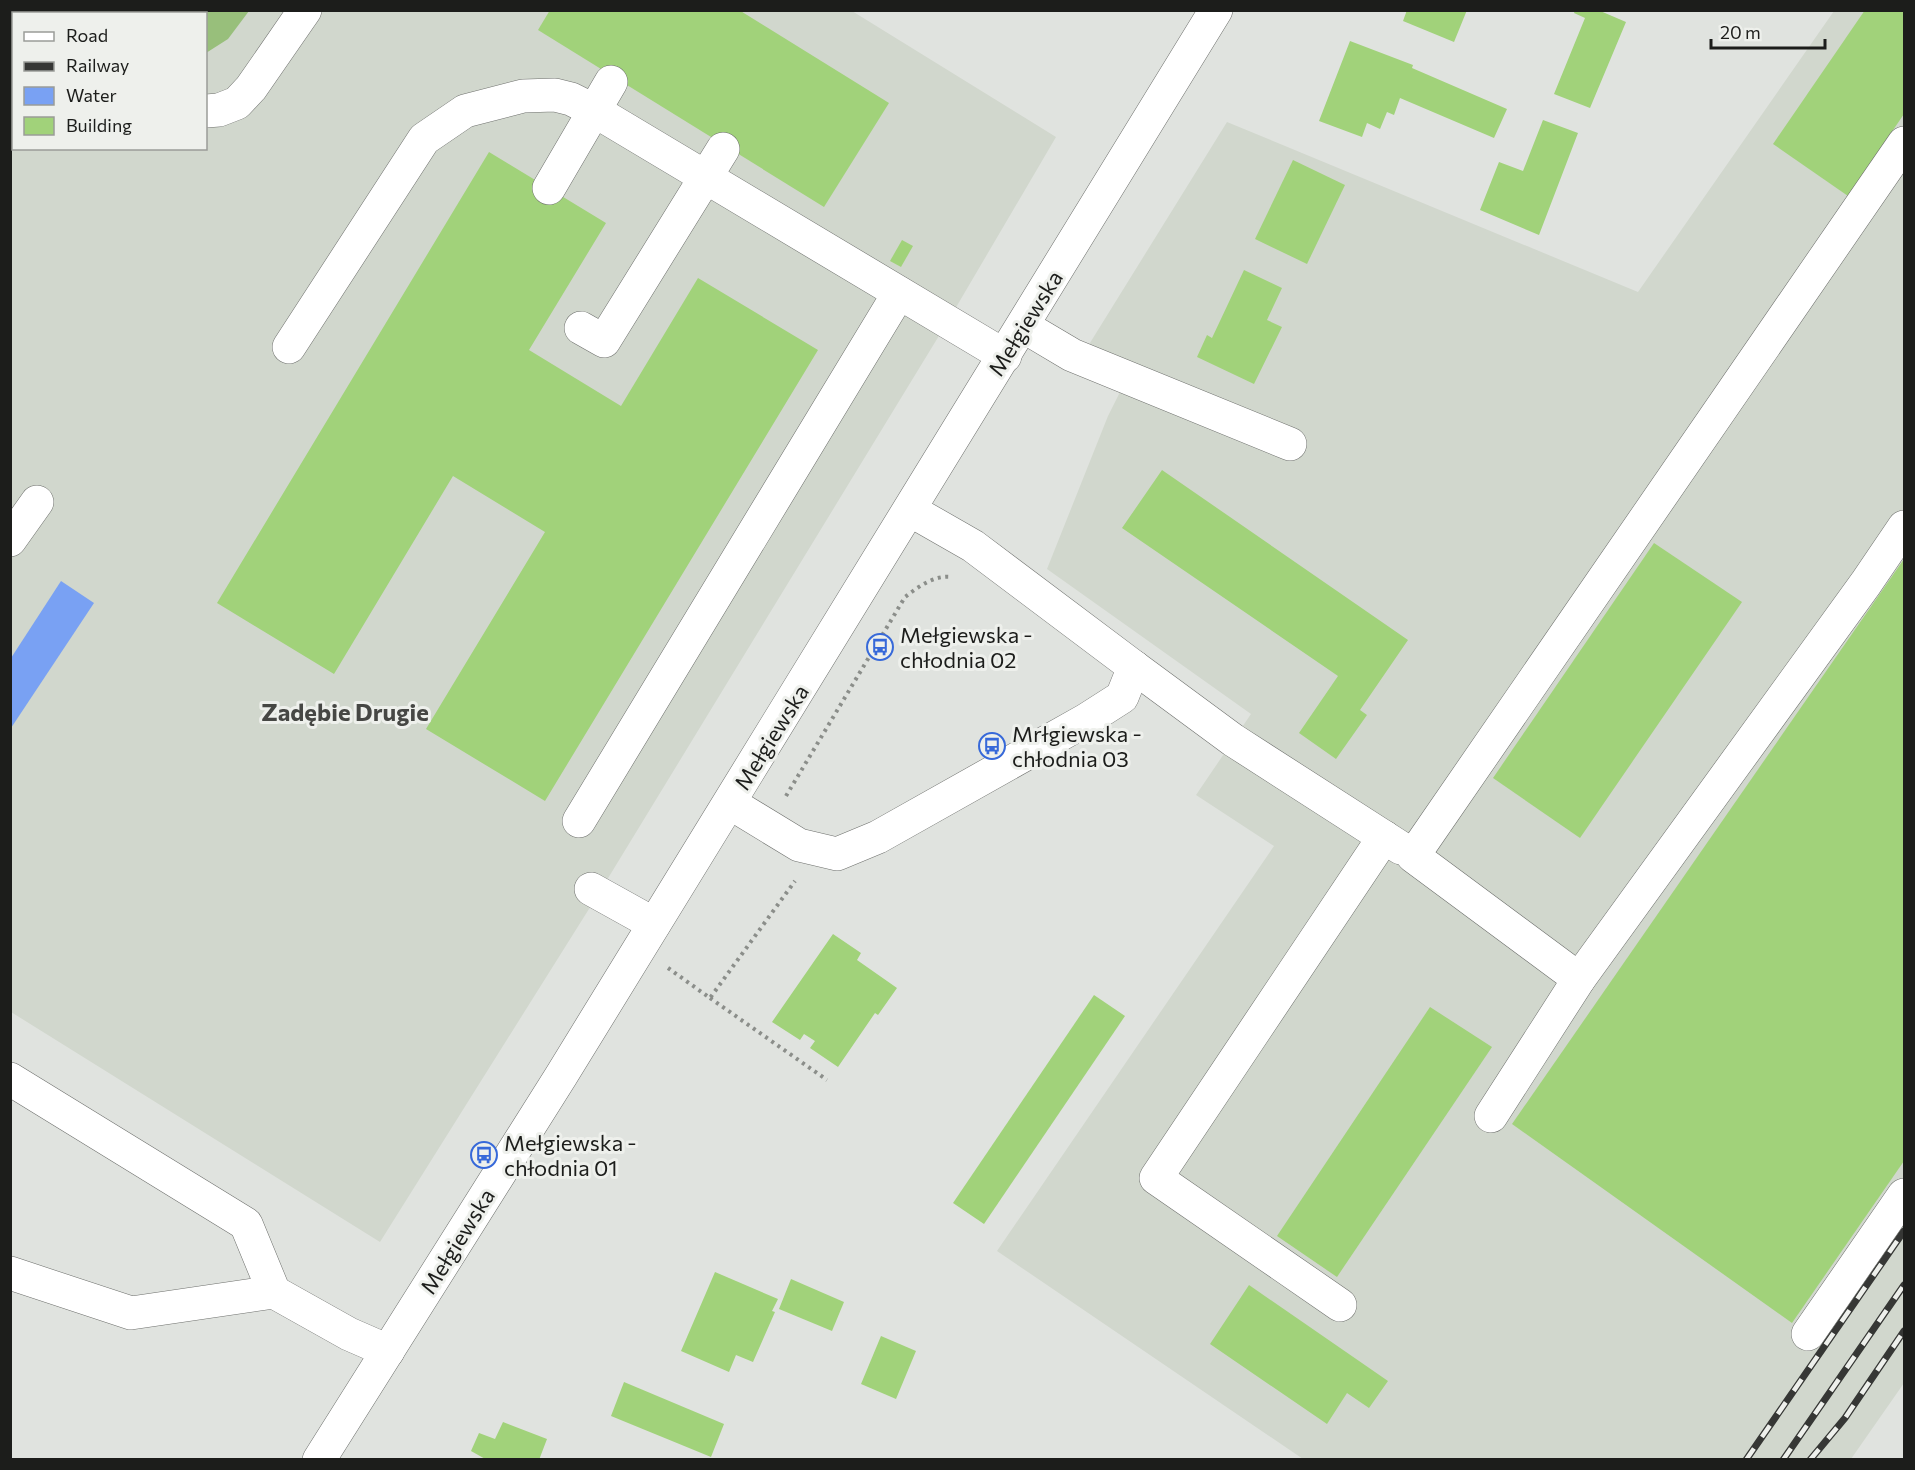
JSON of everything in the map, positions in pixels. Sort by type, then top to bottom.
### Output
[{"type":"street","points":[[207,111],[219,110],[237,103],[251,88],[305,10]]},
{"type":"street","name":"Mełgiewska","points":[[319,1460],[730,803],[1216,10]]},
{"type":"street","points":[[549,188],[611,82]]},
{"type":"street","points":[[289,347],[424,139],[465,111],[523,96],[555,95],[571,99],[715,163],[899,293],[1005,356]]},
{"type":"street","points":[[1413,856],[1905,143]]},
{"type":"street","points":[[581,328],[604,341],[715,163]]},
{"type":"street","points":[[579,821],[899,293]]},
{"type":"street","points":[[1023,326],[1072,355],[1290,444]]},
{"type":"street","points":[[10,540],[38,502]]},
{"type":"street","points":[[910,510],[973,546],[1233,740],[1413,856],[1579,979]]},
{"type":"street","points":[[1491,1116],[1579,979],[1905,527]]},
{"type":"street","points":[[730,803],[799,845],[837,854],[878,837],[1086,720],[1122,697],[1134,667]]},
{"type":"street","points":[[1340,1305],[1156,1178],[1384,837]]},
{"type":"street","points":[[591,889],[654,924]]},
{"type":"street","points":[[10,1080],[246,1224],[274,1292]]},
{"type":"street","points":[[1808,1334],[1905,1195]]},
{"type":"street","points":[[10,1274],[131,1313],[274,1292],[349,1334],[388,1351]]},
{"type":"path","points":[[769,826],[904,597],[917,587],[942,576],[953,578],[973,546]]},
{"type":"path","points":[[710,998],[800,874]]},
{"type":"path","points":[[661,963],[827,1080]]},
{"type":"shaded area","points":[[10,11],[852,11],[1056,137],[948,321],[599,893],[380,1242],[11,1012]]},
{"type":"shaded area","points":[[1834,11],[1904,11],[1904,1383],[1851,1459],[1303,1459],[997,1251],[1274,846],[1196,795],[1251,714],[1047,569],[1108,416],[1128,376],[1080,359],[1227,122],[1638,292]]},
{"type":"green space","points":[[249,11],[228,39],[207,52],[207,12],[100,12]]},
{"type":"water","points":[[61,581],[94,603],[11,728],[11,658]]},
{"type":"building","points":[[550,10],[739,10],[889,103],[824,207],[538,30]]},
{"type":"building","points":[[1407,10],[1467,10],[1454,42],[1403,21]]},
{"type":"building","points":[[1575,10],[1598,10],[1626,22],[1590,108],[1554,94],[1585,18],[1574,13]]},
{"type":"building","points":[[1865,10],[1904,10],[1904,114],[1848,196],[1773,144]]},
{"type":"building","points":[[1350,41],[1413,65],[1412,68],[1507,109],[1494,138],[1400,98],[1394,115],[1387,112],[1380,129],[1367,123],[1362,137],[1319,121]]},
{"type":"building","points":[[1543,120],[1578,133],[1539,235],[1480,210],[1499,162],[1523,171]]},
{"type":"building","points":[[489,152],[606,223],[529,350],[621,406],[698,278],[818,350],[545,801],[426,729],[545,532],[453,476],[334,674],[217,603]]},
{"type":"building","points":[[1293,160],[1345,185],[1307,264],[1255,239]]},
{"type":"building","points":[[902,240],[913,246],[901,267],[890,261]]},
{"type":"building","points":[[1244,270],[1282,288],[1267,320],[1282,327],[1254,384],[1197,357],[1207,335],[1212,338]]},
{"type":"building","points":[[1162,470],[1408,640],[1360,710],[1367,715],[1336,759],[1299,733],[1338,676],[1122,528]]},
{"type":"building","points":[[1654,543],[1742,602],[1580,838],[1493,778]]},
{"type":"building","points":[[1904,559],[1904,1161],[1792,1323],[1512,1124]]},
{"type":"building","points":[[833,934],[861,953],[857,960],[897,988],[878,1015],[875,1013],[838,1067],[810,1048],[815,1041],[804,1034],[800,1040],[772,1022]]},
{"type":"building","points":[[1094,995],[1125,1016],[984,1224],[953,1203]]},
{"type":"building","points":[[1430,1007],[1492,1047],[1337,1277],[1277,1236]]},
{"type":"building","points":[[715,1272],[778,1299],[772,1311],[775,1312],[753,1362],[736,1355],[729,1372],[681,1351]]},
{"type":"building","points":[[791,1279],[844,1302],[832,1331],[779,1309]]},
{"type":"building","points":[[1249,1285],[1388,1381],[1369,1408],[1347,1393],[1327,1424],[1210,1344]]},
{"type":"building","points":[[881,1336],[916,1351],[896,1399],[861,1384]]},
{"type":"building","points":[[624,1382],[724,1424],[711,1457],[611,1416]]},
{"type":"building","points":[[503,1422],[547,1439],[539,1460],[487,1460],[471,1451],[479,1433],[495,1439]]},
{"type":"railway","points":[[1746,1460],[1904,1231]]},
{"type":"railway","points":[[1783,1460],[1904,1285]]},
{"type":"railway","points":[[1810,1460],[1845,1418],[1904,1331]]},
{"type":"place","name":"Mełgiewska - chłodnia 02","points":[[880,647]]},
{"type":"place","name":"Mrłgiewska - chłodnia 03","points":[[992,746]]},
{"type":"place","name":"Mełgiewska - chłodnia 01","points":[[484,1155]]},
{"type":"district","name":"Zadębie Drugie","points":[[345,711]]}]
